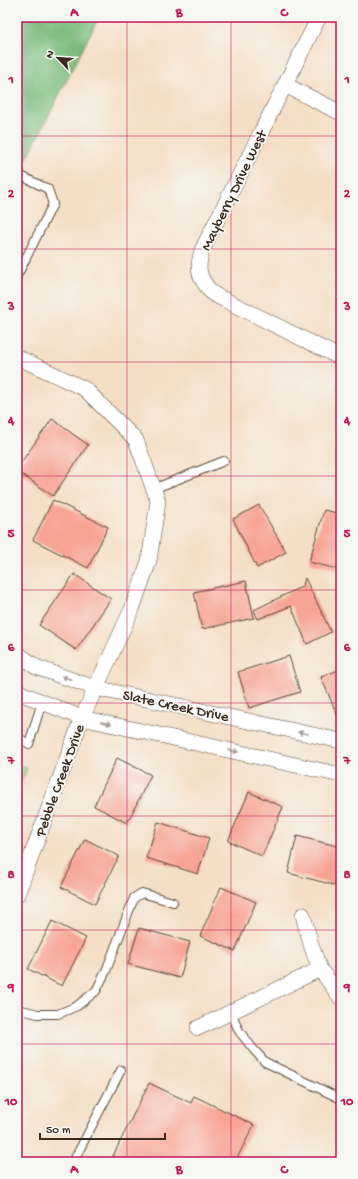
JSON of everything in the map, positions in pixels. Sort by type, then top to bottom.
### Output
[{"type":"street","name":"Mayberry Drive West","points":[[319,17],[202,250],[198,262],[199,275],[204,285],[213,294],[341,358]]},
{"type":"street","points":[[285,85],[341,113]]},
{"type":"street","name":"Pebble Creek Drive","points":[[17,358],[85,389],[136,440],[158,501],[149,561],[132,609],[82,718],[17,895]]},
{"type":"street","name":"Slate Creek Drive","points":[[17,653],[36,667],[95,688],[341,741]]},
{"type":"street","points":[[17,690],[25,695],[82,718],[341,775]]},
{"type":"street","points":[[303,915],[312,948],[320,969],[341,998]]},
{"type":"street","points":[[198,1028],[320,969]]},
{"type":"lane","points":[[17,174],[48,189],[53,204],[17,276]]},
{"type":"lane","points":[[153,489],[224,461]]},
{"type":"lane","points":[[17,737],[29,744],[42,702]]},
{"type":"lane","points":[[17,1009],[38,1014],[58,1014],[77,1006],[96,991],[106,971],[134,898],[142,894],[173,902]]},
{"type":"lane","points":[[231,1012],[239,1031],[266,1062],[341,1099]]},
{"type":"lane","points":[[73,1162],[121,1070]]},
{"type":"green space","points":[[17,17],[99,17],[27,158],[17,155]]},
{"type":"green space","points":[[17,764],[27,768],[17,792]]},
{"type":"building","points":[[52,419],[88,445],[53,496],[17,471],[17,468]]},
{"type":"building","points":[[53,500],[108,527],[88,568],[33,540]]},
{"type":"building","points":[[259,505],[286,552],[257,568],[233,519]]},
{"type":"building","points":[[324,510],[341,514],[341,570],[309,562]]},
{"type":"building","points":[[74,574],[111,599],[76,650],[39,625]]},
{"type":"building","points":[[305,578],[331,632],[307,644],[291,606],[258,619],[254,610],[303,586]]},
{"type":"building","points":[[246,581],[254,618],[202,629],[194,592]]},
{"type":"building","points":[[289,656],[300,692],[249,708],[238,672]]},
{"type":"building","points":[[341,669],[341,724],[321,677]]},
{"type":"building","points":[[117,758],[151,775],[127,823],[94,806]]},
{"type":"building","points":[[249,792],[283,807],[262,856],[228,841]]},
{"type":"building","points":[[158,822],[209,838],[198,874],[146,858]]},
{"type":"building","points":[[297,836],[341,847],[341,887],[288,873]]},
{"type":"building","points":[[85,839],[119,856],[95,904],[61,887]]},
{"type":"building","points":[[221,887],[256,902],[235,951],[200,936]]},
{"type":"building","points":[[52,921],[86,938],[62,986],[28,969]]},
{"type":"building","points":[[139,928],[190,942],[180,978],[128,964]]},
{"type":"building","points":[[149,1083],[191,1103],[194,1096],[254,1125],[235,1162],[110,1162]]}]
